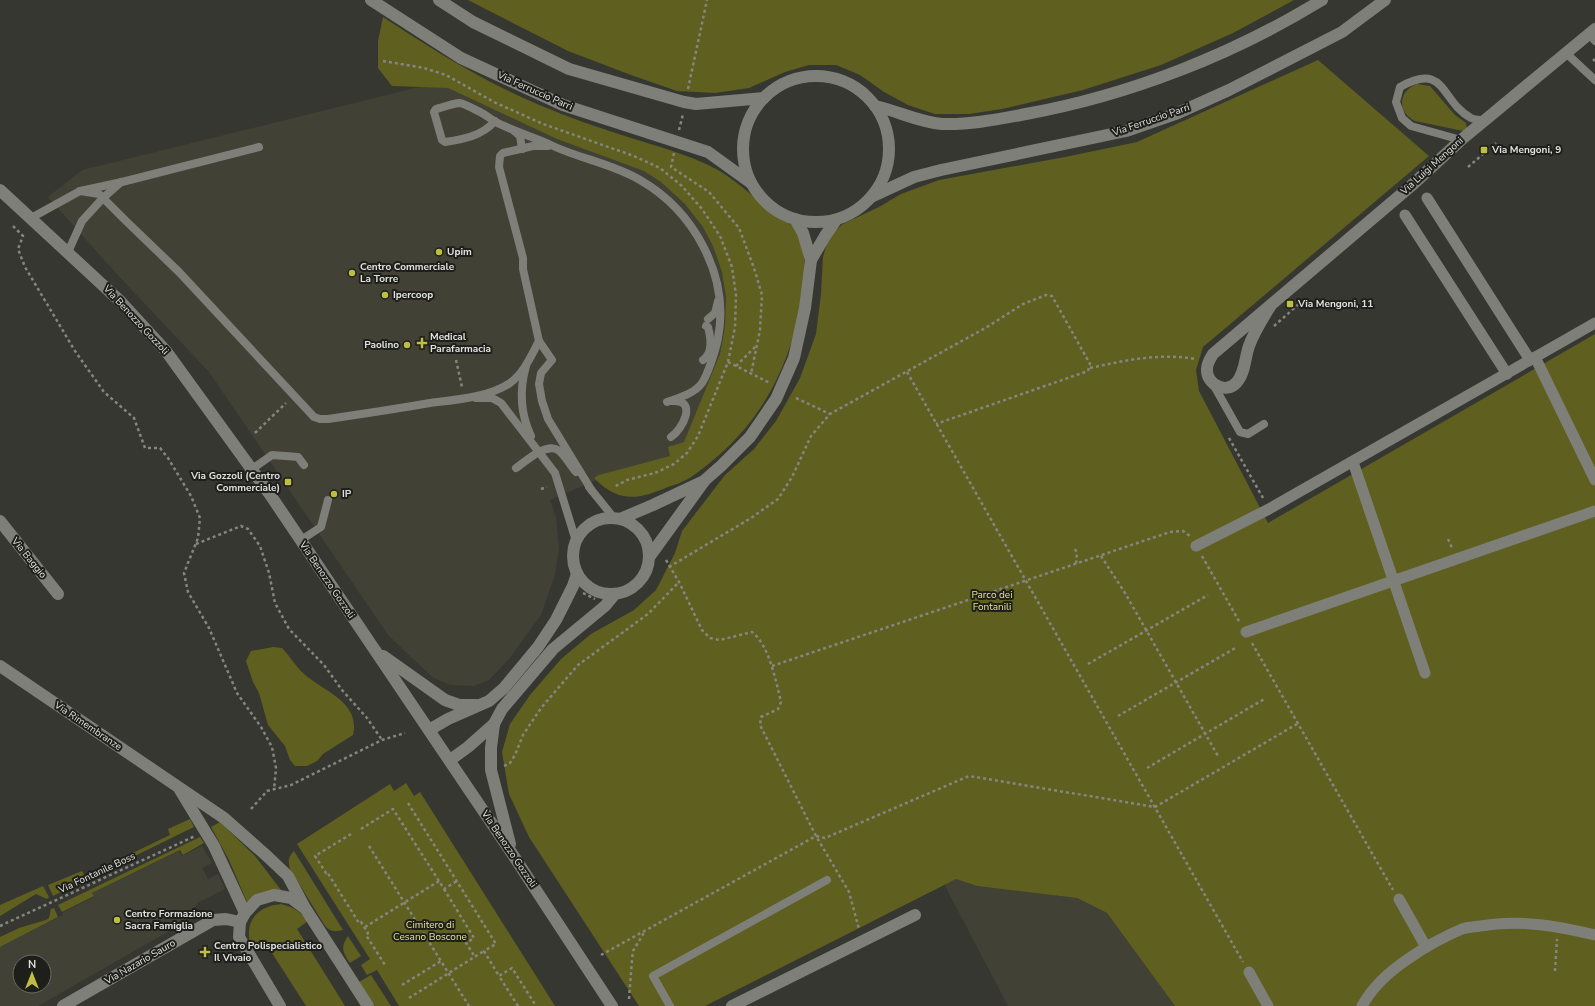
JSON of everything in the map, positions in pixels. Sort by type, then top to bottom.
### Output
[{"type":"street","name":"Via Ferruccio Parri","points":[[371,0],[461,58],[563,105],[708,152],[751,183]]},
{"type":"street","points":[[439,0],[473,22],[569,69],[684,102],[696,104],[764,98]]},
{"type":"street","name":"Via Ferruccio Parri","points":[[875,106],[892,110],[917,120],[955,124],[1014,116],[1070,105],[1151,81],[1197,63],[1280,25],[1322,0]]},
{"type":"street","name":"Via Ferruccio Parri","points":[[873,196],[914,177],[1126,131],[1178,112],[1229,90],[1335,36],[1385,0]]},
{"type":"street","name":"Via Luigi Mengoni","points":[[1209,362],[1213,354],[1250,321],[1272,305],[1411,186],[1461,140],[1566,53],[1593,35]]},
{"type":"street","name":"Via Ferruccio Parri","points":[[812,76],[840,80],[863,94],[875,106],[887,131],[889,152],[886,172],[873,196],[860,208],[836,220],[817,223],[795,219],[782,214],[767,204],[751,183],[744,165],[742,147],[743,138],[752,112],[764,98],[778,87],[794,79],[812,76]]},
{"type":"street","name":"Via Benozzo Gozzoli","points":[[0,190],[121,302],[166,351],[252,469],[301,540],[450,760],[612,1006]]},
{"type":"street","points":[[1427,198],[1533,359],[1595,480]]},
{"type":"street","points":[[1405,215],[1507,374]]},
{"type":"street","points":[[795,219],[803,233],[811,260]]},
{"type":"street","points":[[705,480],[653,506],[617,519],[600,520],[591,524],[581,533],[576,541],[573,555],[577,574],[582,581],[594,590],[607,594],[626,592],[638,584],[646,572],[650,556],[705,480],[750,437],[776,399],[794,358],[805,308],[811,260],[836,220]]},
{"type":"street","name":"Via Luigi Mengoni","points":[[1213,384],[1222,388],[1231,386],[1237,382],[1249,345],[1272,305]]},
{"type":"street","points":[[1196,546],[1269,509],[1595,323]]},
{"type":"street","points":[[1209,362],[1207,369],[1208,375],[1213,384]]},
{"type":"street","points":[[1352,462],[1426,673]]},
{"type":"street","points":[[1246,632],[1595,512]]},
{"type":"street","points":[[617,519],[628,522],[640,530],[647,543],[650,556]]},
{"type":"street","name":"Via Baggio","points":[[0,521],[58,594]]},
{"type":"street","points":[[429,730],[448,719],[489,702],[504,688],[538,647],[556,620],[573,586],[577,574]]},
{"type":"street","points":[[450,760],[468,747],[494,724],[502,709],[553,649],[605,606],[615,594]]},
{"type":"street","points":[[376,651],[444,700],[459,705],[482,705]]},
{"type":"street","name":"Via Rimembranze","points":[[0,666],[228,820],[288,876],[305,908],[368,1006]]},
{"type":"street","points":[[494,724],[491,748],[491,770],[513,855]]},
{"type":"street","name":"Via Rimembranze","points":[[177,786],[214,846],[243,918]]},
{"type":"street","points":[[280,1006],[239,937],[243,918],[257,900],[274,896],[291,898],[305,908]]},
{"type":"street","points":[[1398,899],[1426,947]]},
{"type":"street","points":[[732,1006],[915,915]]},
{"type":"street","name":"Via Nazario Sauro","points":[[63,1006],[213,920],[243,918]]},
{"type":"street","points":[[1362,1006],[1366,998],[1389,972],[1426,947],[1463,929],[1492,924],[1524,922],[1558,927],[1595,935]]},
{"type":"street","points":[[1249,972],[1268,1006]]},
{"type":"lane","points":[[1566,53],[1595,80]]},
{"type":"lane","points":[[1461,140],[1411,126],[1402,118],[1396,102],[1400,87],[1412,80],[1428,78],[1440,84],[1460,110],[1472,119],[1486,120]]},
{"type":"lane","points":[[495,121],[490,127],[478,134],[445,142],[442,140],[434,112],[436,109],[461,103],[485,114],[495,121],[555,147],[640,179],[672,202],[700,238],[709,258],[716,282],[721,316],[717,343],[702,384],[685,395],[667,402],[678,401],[684,404],[686,408],[686,415],[681,427],[677,433],[671,437]]},
{"type":"lane","points":[[511,128],[520,136],[522,149]]},
{"type":"lane","points":[[555,147],[542,145],[503,153],[500,156],[499,167],[523,258],[523,270],[539,341],[552,360],[541,373],[539,384],[542,401],[548,419],[592,491]]},
{"type":"lane","points":[[30,218],[80,191],[122,182],[259,147]]},
{"type":"lane","points":[[68,252],[82,221],[103,198],[122,182]]},
{"type":"lane","points":[[80,191],[99,194],[179,272],[314,417],[320,419],[328,418],[463,398],[491,391],[509,383],[527,364]]},
{"type":"lane","points":[[703,360],[706,358],[712,341],[707,322],[715,313],[718,296]]},
{"type":"lane","points":[[539,341],[527,364],[524,374],[521,402],[526,425],[540,451]]},
{"type":"lane","points":[[1213,384],[1240,432],[1248,434],[1264,424]]},
{"type":"lane","points":[[463,398],[492,398],[501,403],[540,451],[555,473],[576,541]]},
{"type":"lane","points":[[516,468],[540,451],[549,448],[558,450],[617,519]]},
{"type":"lane","points":[[252,469],[272,455],[298,457],[304,465]]},
{"type":"lane","points":[[301,540],[321,527],[328,500]]},
{"type":"lane","points":[[670,1006],[654,976],[827,880]]},
{"type":"path","points":[[383,61],[424,68],[446,75],[494,102],[543,124],[640,159],[660,168],[682,186],[702,209],[720,236],[732,267],[736,294],[735,327],[728,362],[698,436],[687,453],[674,464],[654,473],[627,480],[614,487]]},
{"type":"path","points":[[1468,167],[1496,144]]},
{"type":"path","points":[[13,226],[23,236],[18,249],[25,267],[75,351],[104,392],[134,418],[145,448],[160,448],[168,458],[191,496],[200,518],[198,538],[184,573],[188,592],[209,628],[237,693],[261,726],[272,747],[276,768],[274,790]]},
{"type":"path","points":[[751,374],[760,330],[762,295],[754,268]]},
{"type":"path","points":[[669,567],[751,518],[778,499],[792,478],[811,436],[830,414],[987,327],[1023,304],[1046,294],[1052,296],[1090,364],[1090,368]]},
{"type":"path","points":[[1272,328],[1300,303]]},
{"type":"path","points":[[736,366],[757,344]]},
{"type":"path","points":[[936,424],[1081,374],[1088,371],[1090,368],[1134,358],[1180,356],[1209,362]]},
{"type":"path","points":[[456,360],[462,387]]},
{"type":"path","points":[[728,362],[772,384]]},
{"type":"path","points":[[907,372],[1249,972]]},
{"type":"path","points":[[796,398],[830,414]]},
{"type":"path","points":[[255,433],[287,401]]},
{"type":"path","points":[[1228,436],[1269,509]]},
{"type":"path","points":[[195,544],[241,526],[248,529],[260,546],[269,573],[275,603],[289,629],[324,665],[382,740]]},
{"type":"path","points":[[772,666],[1170,532],[1183,530],[1192,538],[1398,899]]},
{"type":"path","points":[[1075,549],[1077,553],[1076,564]]},
{"type":"path","points":[[1101,556],[1147,630],[1218,756]]},
{"type":"path","points":[[666,560],[679,582],[702,630],[710,638],[720,640],[752,632],[759,637],[772,666],[781,702],[778,709],[761,717],[760,725],[816,836],[849,892],[863,941]]},
{"type":"path","points":[[500,768],[510,763],[523,735],[541,708],[578,665],[648,614],[679,582]]},
{"type":"path","points":[[580,590],[598,602]]},
{"type":"path","points":[[1088,664],[1208,595]]},
{"type":"path","points":[[1118,716],[1237,647]]},
{"type":"path","points":[[1147,768],[1266,698]]},
{"type":"path","points":[[601,955],[816,836],[825,838],[969,776],[1156,807],[1297,724]]},
{"type":"path","points":[[251,809],[268,791],[291,785],[382,740],[405,733]]},
{"type":"path","points":[[408,803],[496,944],[409,998]]},
{"type":"path","points":[[361,829],[393,808],[474,938],[466,943],[475,957]]},
{"type":"path","name":"Via Fontanile Boss","points":[[0,926],[200,834]]},
{"type":"path","points":[[351,834],[315,856],[326,873],[327,872],[359,923],[361,922],[365,927],[368,933],[366,934],[385,966]]},
{"type":"path","points":[[370,846],[469,1006]]},
{"type":"path","points":[[365,927],[439,881]]},
{"type":"path","points":[[444,889],[457,881]]},
{"type":"path","points":[[1555,971],[1558,927]]},
{"type":"path","points":[[630,999],[633,952],[644,931]]},
{"type":"path","points":[[484,952],[518,1006]]},
{"type":"path","points":[[402,985],[441,961]]},
{"type":"path","points":[[500,976],[512,968],[536,1006]]},
{"type":"shaded area","points":[[446,84],[651,173],[681,195],[704,222],[720,258],[727,290],[728,320],[723,353],[688,441],[671,458],[604,477],[550,500],[556,517],[559,548],[555,575],[541,615],[509,659],[489,680],[474,686],[450,685],[432,677],[388,635],[209,372],[113,270],[48,197],[82,170],[415,88]]},
{"type":"shaded area","name":"Centro Formazione Sacra Famiglia","points":[[202,846],[212,863],[202,868],[208,879],[218,874],[225,889],[199,902],[178,926],[38,1006],[0,1006],[0,947],[63,915],[62,913],[94,897],[92,893],[179,851],[182,856]]},
{"type":"shaded area","points":[[956,879],[977,886],[1077,898],[1107,913],[1175,1006],[1008,1006],[944,884]]},
{"type":"green space","points":[[468,0],[1294,0],[1233,33],[1161,65],[1083,90],[1002,109],[969,114],[935,114],[908,105],[884,92],[860,75],[836,65],[809,65],[785,72],[749,88],[715,93],[677,91],[568,51]]},
{"type":"green space","points":[[383,17],[458,64],[517,95],[572,118],[685,155],[716,169],[765,206],[785,219],[796,231],[804,253],[803,285],[796,326],[780,372],[770,393],[742,432],[725,450],[691,477],[647,495],[629,497],[612,492],[594,478],[599,475],[670,456],[668,447],[684,442],[720,354],[725,327],[726,297],[722,272],[713,246],[703,227],[685,204],[661,182],[644,171],[557,139],[448,88],[392,86],[378,68],[378,41]]},
{"type":"green space","name":"Parco dei Fontanili","points":[[1318,60],[1429,156],[1203,347],[1196,370],[1199,391],[1268,523],[1595,334],[1595,1006],[1175,1006],[1107,913],[1077,898],[977,886],[956,879],[705,1006],[639,1006],[529,837],[509,794],[502,752],[510,724],[530,695],[561,659],[591,634],[634,610],[656,590],[675,553],[682,531],[725,475],[754,449],[776,421],[800,378],[816,334],[821,294],[823,257],[829,236],[843,224],[879,207],[901,194],[939,180],[1137,142]]},
{"type":"green space","points":[[1417,84],[1430,86],[1455,115],[1466,123],[1467,128],[1463,131],[1415,121],[1409,117],[1403,107],[1403,96],[1406,91]]},
{"type":"green space","points":[[273,647],[282,648],[304,674],[339,698],[351,714],[354,724],[353,735],[323,754],[317,761],[307,766],[295,766],[290,760],[285,746],[268,725],[259,693],[253,682],[246,661],[251,651]]},
{"type":"green space","name":"Cimitero di Cesano Boscone","points":[[406,783],[414,796],[420,792],[555,1006],[399,1006],[377,970],[367,975],[361,965],[370,959],[297,844],[390,784],[394,791]]},
{"type":"green space","points":[[190,819],[194,827],[53,896],[48,885],[82,871],[85,876],[170,835],[168,829]]},
{"type":"green space","points":[[220,822],[255,856],[281,890],[262,892],[247,902],[229,860],[211,827]]},
{"type":"green space","points":[[200,837],[204,843],[183,855],[180,850],[92,893],[94,896],[62,912],[58,905]]},
{"type":"green space","points":[[294,851],[343,930],[333,931],[325,926],[290,869],[289,859]]},
{"type":"green space","points":[[43,886],[49,897],[47,899],[36,894],[0,916],[0,905]]},
{"type":"green space","points":[[281,904],[296,910],[308,921],[297,929],[345,1006],[306,1006],[265,942],[252,950],[249,932],[253,918],[264,909]]},
{"type":"green space","points":[[54,908],[58,917],[0,947],[0,937],[19,928],[46,920],[49,918],[51,909]]},
{"type":"green space","points":[[348,936],[361,956],[350,963],[343,950],[344,943]]},
{"type":"green space","points":[[371,975],[391,1006],[375,1006],[359,982]]},
{"type":"place","name":"Via Mengoni, 9","points":[[1484,150]]},
{"type":"place","name":"Upim","points":[[439,252]]},
{"type":"place","name":"Centro Commerciale La Torre","points":[[352,273]]},
{"type":"place","name":"Ipercoop","points":[[385,295]]},
{"type":"place","name":"Via Mengoni, 11","points":[[1290,304]]},
{"type":"place","name":"Medical Parafarmacia","points":[[422,343]]},
{"type":"place","name":"Paolino","points":[[407,345]]},
{"type":"place","name":"Via Gozzoli (Centro Commerciale)","points":[[288,482]]},
{"type":"place","name":"IP","points":[[334,494]]},
{"type":"place","name":"Centro Formazione Sacra Famiglia","points":[[117,920]]},
{"type":"place","name":"Centro Polispecialistico Il Vivaio","points":[[205,952]]}]
